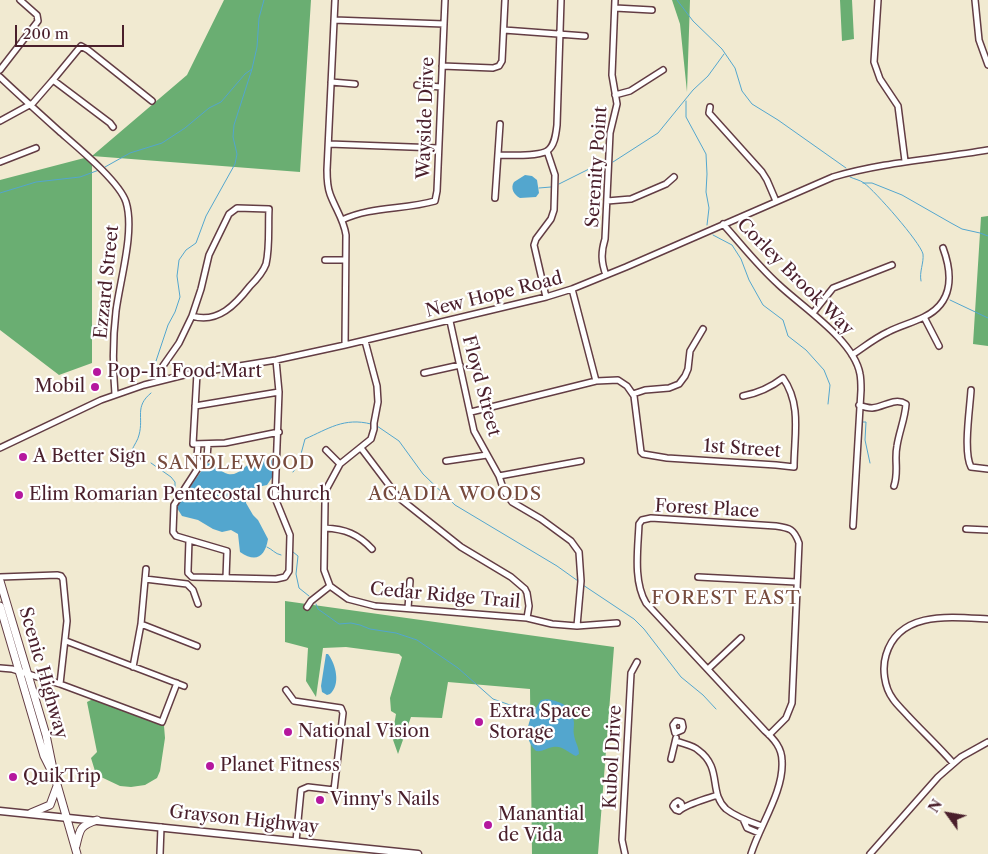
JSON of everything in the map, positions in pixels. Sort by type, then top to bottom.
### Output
[{"type":"highway","name":"Scenic Highway","points":[[0,581],[48,744],[54,774],[76,851]]},
{"type":"highway","name":"Scenic Highway","points":[[0,606],[44,756],[54,774]]},
{"type":"highway","points":[[31,814],[47,808],[51,804],[57,785]]},
{"type":"highway","points":[[76,851],[81,828],[85,824],[97,820]]},
{"type":"main road","name":"Grayson Highway","points":[[0,810],[418,854]]},
{"type":"street","points":[[0,70],[39,18],[35,12],[20,0]]},
{"type":"street","points":[[335,0],[328,144],[328,186],[346,235],[345,345]]},
{"type":"street","name":"Wayside Drive","points":[[342,220],[362,212],[434,201],[437,191],[445,0]]},
{"type":"street","points":[[442,66],[493,68],[499,66],[502,61],[504,0]]},
{"type":"street","points":[[498,155],[537,154],[547,151],[555,139],[561,0]]},
{"type":"street","name":"Serenity Point","points":[[606,275],[602,264],[602,255],[605,239],[610,133],[617,104],[612,75],[615,0]]},
{"type":"street","points":[[878,0],[874,62],[880,79],[898,106],[905,161]]},
{"type":"street","points":[[975,0],[979,40],[988,65]]},
{"type":"street","points":[[615,8],[652,10]]},
{"type":"street","points":[[334,20],[444,24]]},
{"type":"street","points":[[504,30],[585,36]]},
{"type":"street","points":[[1,120],[33,104],[81,46],[152,101]]},
{"type":"street","points":[[616,95],[630,92],[663,70]]},
{"type":"street","name":"Ezzard Street","points":[[0,77],[84,152],[119,189],[126,201],[128,236],[116,312],[114,348],[116,394]]},
{"type":"street","points":[[53,80],[113,127]]},
{"type":"street","points":[[331,82],[355,84]]},
{"type":"street","points":[[418,86],[441,87]]},
{"type":"street","points":[[710,107],[709,113],[762,172],[776,201]]},
{"type":"street","points":[[495,198],[500,124]]},
{"type":"street","points":[[328,144],[438,148]]},
{"type":"street","points":[[0,162],[36,148]]},
{"type":"street","name":"New Hope Road","points":[[0,448],[116,394],[158,381],[276,360],[365,341],[546,298],[606,275],[833,178],[872,167],[905,161],[988,150]]},
{"type":"street","points":[[546,298],[534,245],[536,239],[551,219],[554,210],[555,175],[547,151]]},
{"type":"street","points":[[607,201],[631,199],[666,184],[674,177]]},
{"type":"street","points":[[158,381],[158,373],[179,343],[192,316],[209,255],[230,214],[237,208],[269,209],[266,262],[261,274],[226,312],[204,318],[192,316]]},
{"type":"street","name":"Corley Brook Way","points":[[723,224],[776,283],[813,313],[839,339],[852,355],[860,373],[861,390],[853,526]]},
{"type":"street","points":[[852,355],[887,332],[924,317],[944,301],[948,289],[948,260],[943,248]]},
{"type":"street","points":[[325,260],[345,260]]},
{"type":"street","points":[[813,313],[833,288],[892,265]]},
{"type":"street","points":[[572,289],[596,380]]},
{"type":"street","points":[[924,317],[939,346]]},
{"type":"street","name":"Floyd Street","points":[[450,321],[474,431],[499,476],[504,491],[512,502],[541,519],[568,539],[579,552],[581,565],[577,626]]},
{"type":"street","points":[[471,412],[596,380],[618,380],[627,386],[633,394],[645,390],[669,388],[678,384],[685,376],[688,369],[690,351],[703,329]]},
{"type":"street","points":[[307,607],[311,601],[330,586],[324,570],[327,488],[340,464],[371,439],[374,429],[378,402],[377,386],[365,341]]},
{"type":"street","points":[[189,540],[188,570],[190,576],[276,579],[285,577],[289,571],[290,535],[275,498],[279,432],[279,392],[276,360]]},
{"type":"street","points":[[424,373],[460,365]]},
{"type":"street","points":[[197,373],[193,444],[234,441],[279,432]]},
{"type":"street","name":"1st Street","points":[[633,394],[641,452],[643,454],[667,458],[776,464],[794,467],[795,402],[791,389],[783,378],[770,388],[759,393],[743,396]]},
{"type":"street","points":[[971,390],[968,462],[970,467],[988,468]]},
{"type":"street","points":[[195,406],[279,392]]},
{"type":"street","points":[[859,406],[873,408],[901,401],[906,404],[896,449],[897,476],[894,486]]},
{"type":"street","points":[[198,444],[197,458],[200,465]]},
{"type":"street","points":[[208,444],[207,458],[200,465],[174,505],[173,532],[176,536],[227,551],[226,578]]},
{"type":"street","points":[[361,448],[398,497],[461,547],[511,577],[525,589],[529,606],[527,618]]},
{"type":"street","points":[[326,450],[340,464]]},
{"type":"street","points":[[446,461],[487,455]]},
{"type":"street","points":[[499,476],[581,461]]},
{"type":"street","name":"Forest Place","points":[[751,854],[775,796],[782,760],[779,747],[770,735],[646,603],[641,594],[639,580],[639,524],[642,520],[660,519],[788,528],[796,534],[798,543],[792,703],[786,718],[770,735]]},
{"type":"street","points":[[325,528],[349,531],[360,537],[372,549]]},
{"type":"street","points":[[966,529],[988,530]]},
{"type":"street","points":[[133,667],[141,624],[146,569]]},
{"type":"street","points":[[0,576],[61,576],[63,579],[67,621],[60,684]]},
{"type":"street","points":[[698,577],[796,582]]},
{"type":"street","points":[[145,579],[187,584],[193,590],[198,604]]},
{"type":"street","points":[[408,608],[410,581]]},
{"type":"street","name":"Cedar Ridge Trail","points":[[330,586],[348,599],[375,606],[527,618],[552,624],[577,626],[617,623]]},
{"type":"street","points":[[953,763],[892,698],[884,677],[884,661],[891,641],[908,625],[922,620],[947,617],[988,619]]},
{"type":"street","points":[[141,624],[197,646]]},
{"type":"street","points":[[708,669],[741,638]]},
{"type":"street","points":[[66,642],[184,686]]},
{"type":"street","name":"Kubol Drive","points":[[625,854],[622,840],[631,673],[637,662]]},
{"type":"street","points":[[0,668],[60,684],[162,722],[177,683]]},
{"type":"street","points":[[286,690],[289,696],[298,703],[341,708],[343,713],[334,790],[308,787],[301,790],[296,841]]},
{"type":"street","points":[[671,759],[676,741],[675,733]]},
{"type":"street","points":[[676,741],[685,746],[697,748],[707,758],[714,768],[717,795],[727,809],[743,819],[762,826]]},
{"type":"street","points":[[870,854],[953,763],[988,742]]},
{"type":"street","points":[[682,806],[697,803],[717,795]]},
{"type":"street","points":[[743,819],[747,828],[759,833]]},
{"type":"street","points":[[160,854],[161,826]]},
{"type":"green space","points":[[224,0],[311,0],[300,172],[92,156],[187,75]]},
{"type":"green space","points":[[672,0],[690,0],[687,92],[680,24]]},
{"type":"green space","points":[[840,0],[852,0],[854,39],[842,41]]},
{"type":"green space","points":[[92,156],[92,363],[59,375],[0,330],[0,180]]},
{"type":"green space","points":[[988,216],[988,346],[973,344],[981,217]]},
{"type":"green space","points":[[285,601],[614,647],[598,854],[532,854],[530,689],[448,682],[442,718],[411,717],[398,754],[392,737],[396,714],[391,711],[390,698],[402,657],[399,654],[346,647],[323,648],[316,697],[306,681],[308,648],[285,642]]},
{"type":"green space","points":[[93,699],[150,719],[164,726],[165,738],[160,771],[157,778],[145,785],[120,786],[101,777],[95,771],[91,758],[97,752],[87,702]]},
{"type":"water","points":[[525,175],[532,176],[537,180],[539,193],[536,197],[520,198],[513,191],[514,182]]},
{"type":"water","points":[[268,458],[272,460],[273,476],[267,485],[250,491],[246,503],[268,539],[265,550],[259,556],[251,557],[240,552],[238,534],[231,530],[222,532],[198,520],[182,516],[177,508],[207,463],[225,473],[235,474],[254,461]]},
{"type":"water","points":[[326,654],[331,658],[336,674],[333,690],[327,695],[322,692],[321,686]]},
{"type":"water","points":[[547,699],[562,703],[571,712],[579,751],[579,754],[576,756],[562,748],[556,747],[536,751],[531,745],[528,739],[530,719],[541,700]]},
{"type":"waterway","points":[[151,376],[168,325],[180,297],[177,276],[179,260],[186,250],[196,243],[206,216],[235,164],[237,154],[233,137],[234,125],[252,69],[257,47],[259,18],[264,0]]},
{"type":"waterway","points":[[677,0],[693,21],[722,49],[735,68],[742,91],[752,104],[846,168]]},
{"type":"waterway","points":[[613,162],[658,133],[693,90],[708,76],[724,54]]},
{"type":"waterway","points":[[105,167],[130,153],[162,143],[185,128],[209,108],[221,102],[245,74],[252,69]]},
{"type":"waterway","points":[[686,101],[686,117],[706,154],[706,192],[709,208],[707,225]]},
{"type":"waterway","points":[[559,184],[597,165],[604,164]]},
{"type":"waterway","points":[[0,193],[36,182],[80,177],[99,170]]},
{"type":"waterway","points":[[850,177],[870,188],[914,239],[923,254],[921,281]]},
{"type":"waterway","points":[[863,183],[872,183],[902,195],[962,229],[988,236]]},
{"type":"waterway","points":[[539,188],[551,187]]},
{"type":"waterway","points":[[713,235],[732,245],[741,259],[749,280],[763,305],[783,320],[788,336],[806,350],[824,370],[830,385],[828,404]]},
{"type":"waterway","points":[[950,300],[988,318]]},
{"type":"waterway","points":[[137,455],[132,450],[139,435],[141,408],[151,393]]},
{"type":"waterway","points":[[293,472],[298,465],[305,439],[344,423],[361,422],[371,424]]},
{"type":"waterway","points":[[863,422],[866,422],[865,440],[870,463]]},
{"type":"waterway","points":[[377,426],[399,441],[423,474],[455,505],[557,566],[578,581]]},
{"type":"waterway","points":[[151,463],[175,482],[175,498]]},
{"type":"waterway","points":[[267,547],[281,555]]},
{"type":"waterway","points":[[293,552],[298,556],[296,574],[299,588],[309,596]]},
{"type":"waterway","points":[[583,585],[634,619],[681,677],[703,695],[716,709]]},
{"type":"waterway","points":[[316,604],[318,609],[339,624],[351,623],[370,629],[396,633],[417,640],[458,668],[493,699],[535,710]]},
{"type":"place","name":"Pop-In Food Mart","points":[[97,372]]},
{"type":"place","name":"Mobil","points":[[95,387]]},
{"type":"place","name":"A Better Sign","points":[[23,457]]},
{"type":"place","name":"Elim Romarian Pentecostal Church","points":[[19,495]]},
{"type":"place","name":"Extra Space Storage","points":[[479,722]]},
{"type":"place","name":"National Vision","points":[[288,732]]},
{"type":"place","name":"Planet Fitness","points":[[210,766]]},
{"type":"place","name":"QuikTrip","points":[[13,777]]},
{"type":"place","name":"Vinny's Nails","points":[[320,800]]},
{"type":"place","name":"Manantial de Vida","points":[[488,825]]},
{"type":"district","name":"SANDLEWOOD","points":[[236,464]]},
{"type":"district","name":"ACADIA WOODS","points":[[455,495]]},
{"type":"district","name":"FOREST EAST","points":[[726,599]]}]
